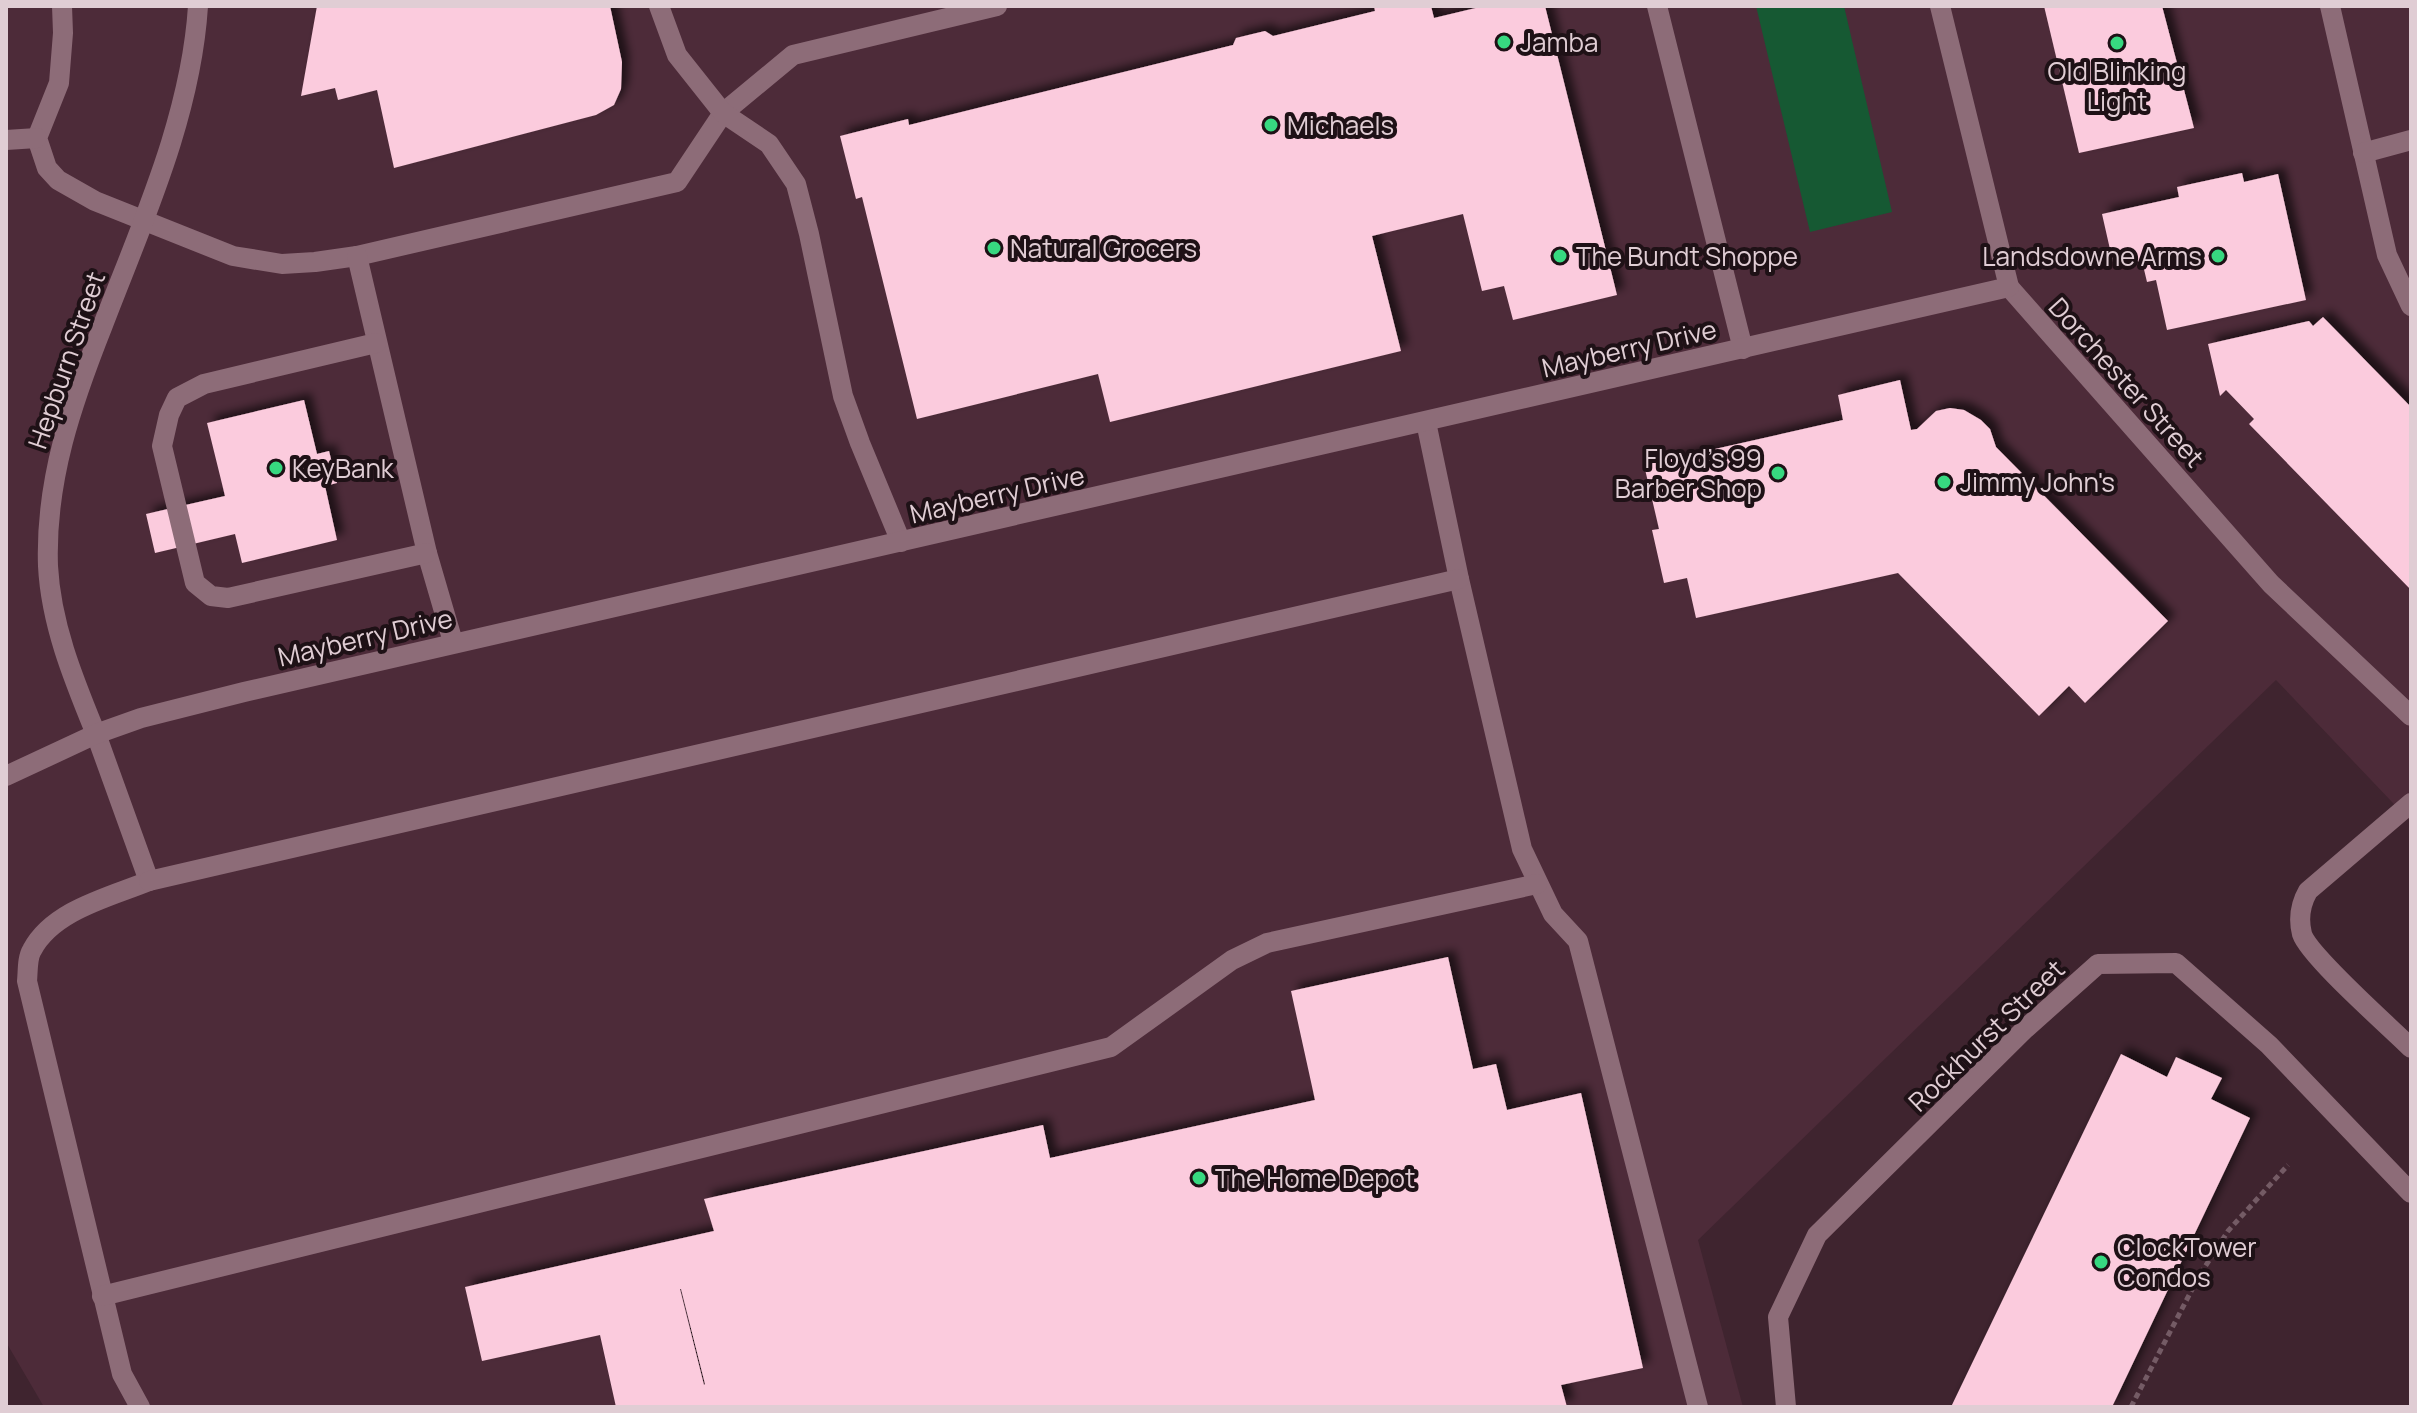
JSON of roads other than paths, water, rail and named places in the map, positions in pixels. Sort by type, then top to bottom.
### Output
[{"type":"street","points":[[62,6],[59,83],[37,138],[47,168],[58,180],[95,201],[222,252],[260,262],[315,262],[357,256],[677,182],[723,113],[793,55],[997,6]]},
{"type":"street","name":"Hepburn Street","points":[[149,881],[59,634],[48,568],[50,498],[73,404],[144,220],[186,89],[198,6]]},
{"type":"street","points":[[659,6],[677,55],[723,113],[769,144],[796,184],[843,396],[901,542]]},
{"type":"street","points":[[1657,6],[1743,349]]},
{"type":"street","name":"Dorchester Street","points":[[1940,6],[2009,287],[2271,584],[2411,716]]},
{"type":"street","points":[[2330,6],[2387,255],[2411,306]]},
{"type":"street","points":[[6,140],[37,138]]},
{"type":"street","points":[[2363,153],[2411,140]]},
{"type":"street","points":[[357,256],[427,553],[453,642]]},
{"type":"street","name":"Mayberry Drive","points":[[6,776],[96,734],[169,710],[453,642],[2009,287]]},
{"type":"street","points":[[376,343],[204,384],[177,398],[169,415],[162,446],[187,553],[195,583],[211,596],[228,598],[427,553]]},
{"type":"street","points":[[1426,422],[1522,849],[1553,914],[1578,941],[1698,1407]]},
{"type":"street","points":[[140,1407],[122,1374],[27,981],[30,952],[51,926],[77,910],[149,881],[1459,579]]},
{"type":"street","points":[[2411,803],[2308,891],[2299,919],[2308,947],[2411,1048]]},
{"type":"street","points":[[102,1296],[1111,1047],[1232,960],[1267,943],[1537,884]]},
{"type":"street","name":"Rockhurst Street","points":[[1786,1407],[1778,1317],[1817,1235],[2025,1029],[2098,964],[2176,963],[2269,1045],[2411,1193]]},
{"type":"place","name":"Jamba","points":[[1504,42]]},
{"type":"place","name":"Old Blinking Light","points":[[2117,43]]},
{"type":"place","name":"Michaels","points":[[1271,125]]},
{"type":"place","name":"Natural Grocers","points":[[994,248]]},
{"type":"place","name":"The Bundt Shoppe","points":[[1560,256]]},
{"type":"place","name":"Landsdowne Arms","points":[[2218,256]]},
{"type":"place","name":"KeyBank","points":[[276,468]]},
{"type":"place","name":"Floyd's 99 Barber Shop","points":[[1778,473]]},
{"type":"place","name":"Jimmy John's","points":[[1944,482]]},
{"type":"place","name":"The Home Depot","points":[[1199,1178]]},
{"type":"place","name":"ClockTower Condos","points":[[2101,1262]]}]
